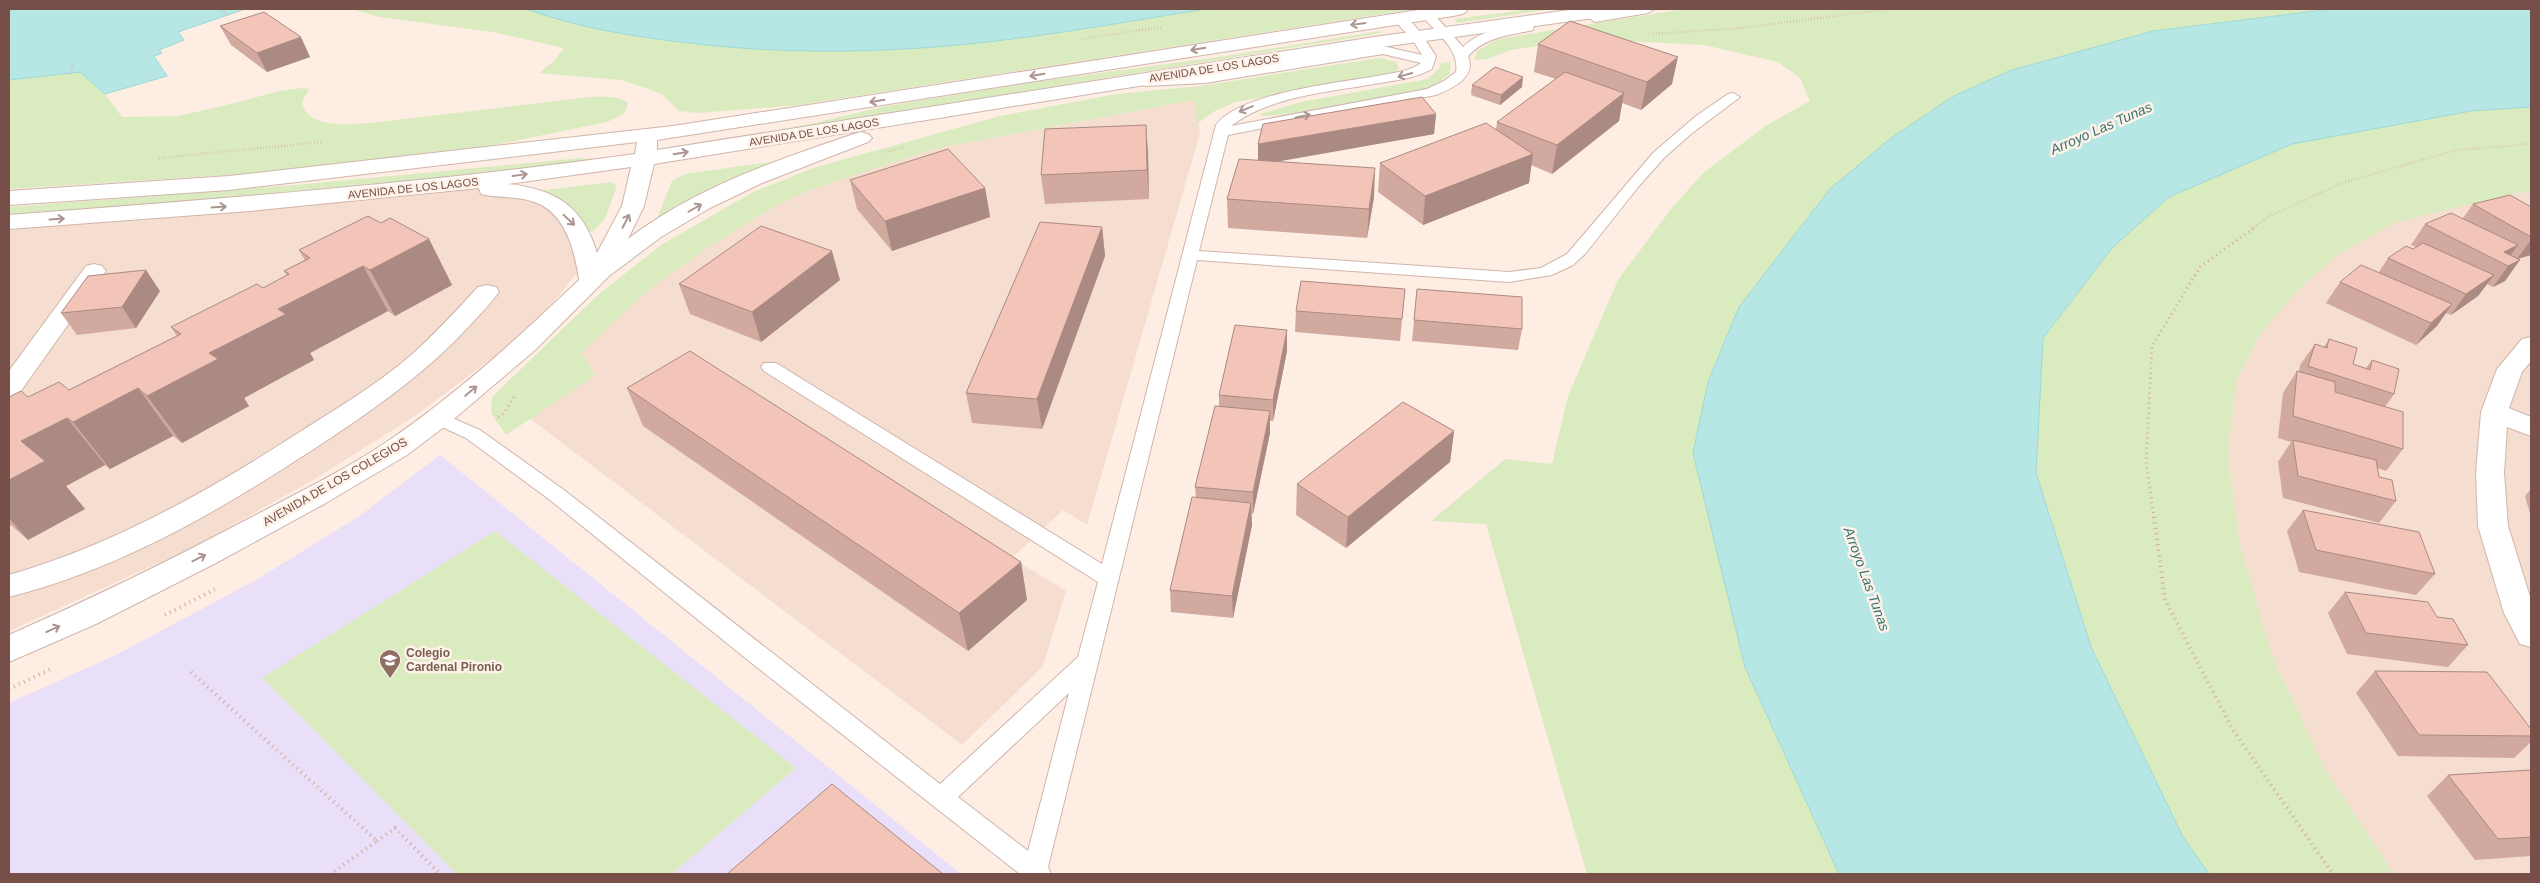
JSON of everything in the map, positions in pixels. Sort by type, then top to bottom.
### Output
[{"type":"street","name":"AVENIDA DE LOS LAGOS","points":[[9,222],[241,205],[443,186],[648,147],[1458,9]]},
{"type":"street","name":"AVENIDA DE LOS LAGOS","points":[[9,198],[229,182],[648,147],[935,113],[1443,33],[1616,9]]},
{"type":"street","points":[[443,186],[505,190],[546,198],[575,224],[594,278],[652,232],[709,200],[824,150],[935,113]]},
{"type":"street","name":"AVENIDA DE LOS COLEGIOS","points":[[9,649],[162,576],[305,502],[397,448],[438,418],[526,344],[594,278],[633,206],[648,147]]},
{"type":"street","points":[[9,389],[94,271]]},
{"type":"street","points":[[9,586],[61,570],[133,541],[204,506],[377,394],[430,352],[487,292]]},
{"type":"street","points":[[2531,345],[2510,369],[2494,412],[2490,473],[2494,526],[2520,613],[2531,635]]},
{"type":"street","points":[[2494,412],[2531,427]]},
{"type":"lane","points":[[1462,56],[1471,45],[1483,36],[1507,30],[1648,9]]},
{"type":"lane","points":[[1221,132],[1431,92],[1449,84],[1462,74],[1464,62],[1462,56],[1427,14]]},
{"type":"lane","points":[[438,418],[473,434],[557,495],[757,655],[1037,872],[1087,662],[1223,124],[1231,115],[1270,100],[1400,77],[1427,66],[1429,56],[1417,38],[1398,18]]},
{"type":"lane","points":[[1112,84],[1205,79],[1383,50],[1412,55],[1427,61]]},
{"type":"lane","points":[[1190,255],[1509,277],[1543,274],[1569,261],[1646,167],[1673,140],[1706,114],[1733,97]]},
{"type":"lane","points":[[770,367],[1108,578]]},
{"type":"lane","points":[[941,798],[1087,662]]},
{"type":"path","points":[[219,9],[228,15]]},
{"type":"path","points":[[1650,34],[1741,28],[1890,9]]},
{"type":"path","points":[[70,74],[72,64]]},
{"type":"path","points":[[2333,874],[2233,730],[2165,600],[2146,461],[2152,346],[2200,267],[2268,217],[2338,184],[2456,150],[2531,144]]},
{"type":"path","points":[[878,154],[905,147]]},
{"type":"path","points":[[473,434],[504,413],[517,393]]},
{"type":"path","points":[[164,615],[216,589]]},
{"type":"path","points":[[9,689],[61,664]]},
{"type":"path","points":[[191,672],[377,841]]},
{"type":"path","points":[[331,874],[396,828],[440,874]]},
{"type":"shaded area","points":[[1194,100],[1200,133],[1087,525],[1063,510],[1012,558],[1066,591],[1043,666],[962,745],[529,418],[596,375],[581,353],[647,291],[706,249],[772,208],[807,191],[933,149]]},
{"type":"shaded area","points":[[443,185],[505,190],[546,198],[588,259],[552,304],[496,355],[415,416],[313,480],[193,547],[9,631],[9,222]]},
{"type":"shaded area","points":[[2531,190],[2531,874],[2394,874],[2325,770],[2271,653],[2239,540],[2228,454],[2236,381],[2261,333],[2302,286],[2340,253],[2396,222]]},
{"type":"shaded area","name":"Colegio Cardenal Pironio","points":[[440,455],[961,874],[9,874],[9,703],[116,655],[256,580],[361,515]]},
{"type":"green space","points":[[352,9],[526,9],[574,24],[644,38],[790,51],[949,45],[1012,39],[1206,9],[1415,9],[798,105],[698,113],[679,111],[662,94],[622,80],[539,73],[554,61],[564,48],[493,32],[379,17]]},
{"type":"green space","points":[[1532,9],[1552,9],[1457,23],[1455,19]]},
{"type":"green space","points":[[1684,9],[2332,9],[2153,31],[2009,71],[1952,97],[1745,667],[1839,874],[1587,874],[1486,524],[1431,521],[1505,459],[1552,464],[1568,396],[1618,280],[1671,209],[1703,173],[1767,125],[1810,101],[1800,78],[1778,62],[1704,45],[1587,39],[1511,50],[1487,59],[1474,60],[1477,51],[1498,39]]},
{"type":"green space","points":[[1380,31],[1382,33],[696,145],[814,123],[886,106],[1041,81],[1219,57]]},
{"type":"green space","points":[[1379,58],[1397,62],[1399,68],[1395,72],[1379,77],[1235,102],[1215,111],[1198,123],[1194,100],[933,149],[807,191],[772,208],[706,249],[647,291],[581,353],[596,375],[506,435],[491,413],[492,397],[598,295],[661,245],[753,192],[813,168],[1000,116],[1116,94],[1200,86]]},
{"type":"green space","points":[[1451,62],[1450,73],[1438,84],[1424,90],[1283,115],[1261,116],[1260,114],[1301,102],[1428,79],[1439,68],[1441,63]]},
{"type":"green space","points":[[80,72],[105,94],[122,117],[178,116],[280,91],[302,88],[309,89],[302,102],[305,111],[320,121],[341,124],[371,123],[589,97],[614,98],[628,103],[625,113],[607,122],[489,146],[242,174],[9,189],[9,80]]},
{"type":"green space","points":[[2531,107],[2531,190],[2396,222],[2340,253],[2302,286],[2261,333],[2236,381],[2228,454],[2239,540],[2271,653],[2325,770],[2394,874],[2209,874],[2183,837],[2091,647],[2036,473],[2043,338],[2112,248],[2168,197],[2292,144],[2471,111]]},
{"type":"green space","points":[[581,158],[591,159],[463,178],[9,215],[9,207],[295,185]]},
{"type":"green space","points":[[778,162],[654,226],[672,181],[685,174]]},
{"type":"green space","points":[[611,182],[616,185],[616,189],[605,218],[594,231],[587,232],[537,191]]},
{"type":"green space","points":[[495,531],[796,768],[672,874],[457,874],[262,678]]},
{"type":"water","points":[[9,9],[245,9],[178,32],[184,40],[159,50],[162,53],[154,56],[167,76],[105,94],[80,72],[9,80]]},
{"type":"water","points":[[526,9],[1206,9],[1085,29],[971,44],[888,50],[805,51],[661,40],[583,26]]},
{"type":"water","name":"Arroyo Las Tunas","points":[[2332,9],[2531,9],[2531,107],[2471,111],[2292,144],[2169,197],[2112,248],[2043,338],[2036,473],[2091,647],[2183,837],[2209,874],[1839,874],[1745,667],[1693,453],[1708,382],[1739,307],[1830,189],[1890,139],[1952,97],[2009,71],[2153,31]]},
{"type":"building","points":[[264,12],[301,37],[257,53],[220,26]]},
{"type":"building","points":[[1570,21],[1678,57],[1647,82],[1538,44]]},
{"type":"building","points":[[1495,67],[1523,77],[1501,95],[1472,85]]},
{"type":"building","points":[[1565,72],[1624,93],[1557,145],[1497,122]]},
{"type":"building","points":[[1422,97],[1436,114],[1258,144],[1263,124]]},
{"type":"building","points":[[1486,123],[1533,154],[1425,196],[1380,163]]},
{"type":"building","points":[[1146,125],[1147,170],[1041,175],[1045,129]]},
{"type":"building","points":[[948,149],[985,188],[885,221],[850,180]]},
{"type":"building","points":[[1239,159],[1375,168],[1369,209],[1227,199]]},
{"type":"building","points":[[2510,195],[2531,207],[2531,237],[2473,204]]},
{"type":"building","points":[[2451,213],[2518,245],[2504,252],[2520,260],[2508,266],[2425,224]]},
{"type":"building","points":[[368,216],[381,223],[390,218],[429,239],[370,270],[363,266],[278,309],[286,314],[209,353],[218,359],[147,396],[138,388],[73,422],[67,418],[21,441],[45,461],[9,480],[9,397],[21,391],[28,397],[59,382],[69,390],[181,334],[171,327],[257,284],[263,288],[289,274],[284,271],[310,258],[299,250]]},
{"type":"building","points":[[1040,222],[1102,227],[1037,399],[966,393]]},
{"type":"building","points":[[761,226],[832,251],[752,312],[679,284]]},
{"type":"building","points":[[2423,243],[2494,275],[2466,294],[2388,258],[2406,246],[2413,249]]},
{"type":"building","points":[[2361,265],[2452,304],[2431,323],[2340,282]]},
{"type":"building","points":[[146,270],[122,307],[61,313],[88,276]]},
{"type":"building","points":[[1301,281],[1405,289],[1402,319],[1296,311]]},
{"type":"building","points":[[1417,289],[1522,297],[1522,329],[1414,320]]},
{"type":"building","points":[[1235,325],[1287,330],[1273,400],[1219,395]]},
{"type":"building","points":[[2329,339],[2357,348],[2353,364],[2370,370],[2372,360],[2399,369],[2394,394],[2308,366],[2315,344],[2327,348]]},
{"type":"building","points":[[690,351],[1021,562],[959,613],[627,388]]},
{"type":"building","points":[[2297,371],[2335,382],[2335,392],[2403,412],[2403,449],[2293,416]]},
{"type":"building","points":[[1403,402],[1454,431],[1348,517],[1297,484]]},
{"type":"building","points":[[1215,406],[1270,411],[1253,492],[1195,487]]},
{"type":"building","points":[[2293,440],[2376,460],[2379,477],[2392,480],[2396,501],[2298,476]]},
{"type":"building","points":[[1192,497],[1251,503],[1232,596],[1170,590]]},
{"type":"building","points":[[2303,510],[2419,532],[2435,574],[2316,550]]},
{"type":"building","points":[[2345,592],[2428,602],[2437,617],[2453,619],[2468,645],[2366,633]]},
{"type":"building","points":[[2375,671],[2487,672],[2531,729],[2531,736],[2419,735]]},
{"type":"building","points":[[2531,770],[2531,837],[2498,839],[2448,775]]},
{"type":"building","points":[[832,784],[943,874],[727,874]]},
{"type":"place","name":"Colegio Cardenal Pironio","points":[[390,679]]}]
